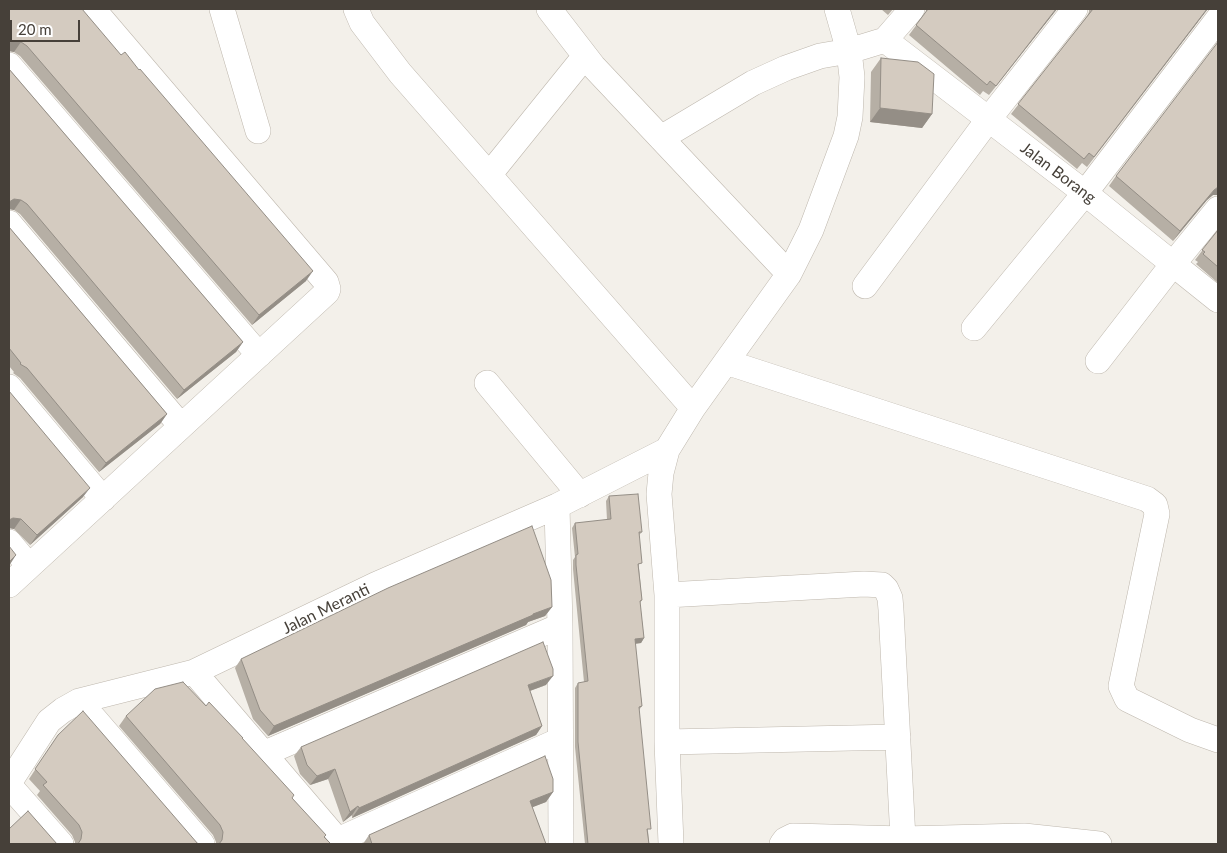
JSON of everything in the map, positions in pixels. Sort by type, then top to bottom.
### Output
[{"type":"street","points":[[9,585],[327,292],[328,285],[94,9]]},
{"type":"street","points":[[222,9],[258,131]]},
{"type":"street","points":[[356,9],[362,23],[379,47],[488,175],[694,408]]},
{"type":"street","points":[[549,9],[593,66],[789,274]]},
{"type":"street","points":[[671,844],[667,742],[667,595],[659,494],[661,473],[667,450],[694,408],[789,274],[811,230],[846,136],[850,117],[852,77],[849,51],[838,9]]},
{"type":"street","points":[[661,138],[744,88],[786,68],[820,56],[849,51],[885,40],[912,9]]},
{"type":"street","points":[[865,286],[988,120],[1075,9]]},
{"type":"street","points":[[974,328],[1085,193],[1218,19]]},
{"type":"street","name":"Jalan Borang","points":[[885,40],[1085,193],[1218,300]]},
{"type":"street","points":[[488,175],[585,56]]},
{"type":"street","points":[[9,66],[259,355]]},
{"type":"street","points":[[1098,361],[1218,209]]},
{"type":"street","points":[[9,223],[181,426]]},
{"type":"street","points":[[726,362],[1147,499],[1155,505],[1157,514],[1121,686],[1127,699],[1190,730],[1218,740]]},
{"type":"street","points":[[486,383],[580,495]]},
{"type":"street","points":[[9,388],[103,498]]},
{"type":"street","name":"Jalan Meranti","points":[[9,784],[49,721],[79,701],[194,672],[375,585],[557,506],[667,450]]},
{"type":"street","points":[[557,506],[560,626],[561,844]]},
{"type":"street","points":[[9,542],[30,566]]},
{"type":"street","points":[[667,595],[864,584],[882,585],[886,589],[890,598],[891,610],[903,839]]},
{"type":"street","points":[[263,754],[560,626]]},
{"type":"street","points":[[194,672],[340,842],[560,740]]},
{"type":"street","points":[[79,701],[202,844]]},
{"type":"street","points":[[667,742],[898,737]]},
{"type":"street","points":[[9,784],[61,844]]},
{"type":"street","points":[[782,844],[785,840],[794,836],[1025,840],[1099,844]]},
{"type":"building","points":[[9,9],[82,9],[121,55],[125,52],[140,69],[313,271],[259,315],[27,46],[21,42],[14,41],[9,43]]},
{"type":"building","points":[[928,9],[1056,9],[996,86],[990,81],[987,85],[916,25]]},
{"type":"building","points":[[1093,9],[1207,9],[1094,157],[1089,153],[1084,159],[1018,104]]},
{"type":"building","points":[[1218,42],[1218,187],[1180,231],[1116,176]]},
{"type":"building","points":[[881,58],[918,62],[934,74],[932,114],[880,108]]},
{"type":"building","points":[[9,69],[243,342],[184,390],[27,204],[21,200],[14,199],[9,202]]},
{"type":"building","points":[[9,227],[167,414],[106,463],[27,368],[20,364],[9,348]]},
{"type":"building","points":[[1218,230],[1218,267],[1203,254],[1205,252],[1202,250]]},
{"type":"building","points":[[9,391],[90,488],[37,535],[21,519],[13,518],[9,520]]},
{"type":"building","points":[[638,494],[642,532],[639,532],[642,563],[638,564],[644,638],[635,639],[642,706],[639,707],[651,829],[647,829],[649,844],[588,844],[578,742],[578,683],[588,681],[576,565],[576,555],[578,554],[575,523],[611,519],[609,496]]},
{"type":"building","points":[[532,526],[551,580],[552,607],[274,726],[260,710],[241,659],[388,588]]},
{"type":"building","points":[[9,546],[16,555],[9,562]]},
{"type":"building","points":[[543,642],[553,669],[553,676],[528,685],[542,726],[359,808],[358,806],[350,812],[335,769],[317,776],[307,765],[301,747]]},
{"type":"building","points":[[183,682],[206,706],[209,702],[243,738],[294,795],[292,798],[326,835],[324,837],[331,844],[219,844],[222,840],[223,832],[220,825],[126,716],[155,689]]},
{"type":"building","points":[[83,711],[198,844],[78,844],[82,832],[79,825],[43,785],[47,782],[35,769],[58,735]]},
{"type":"building","points":[[545,756],[553,779],[553,792],[530,801],[546,844],[372,844],[369,835]]},
{"type":"building","points":[[28,811],[57,844],[9,844],[9,829]]}]
